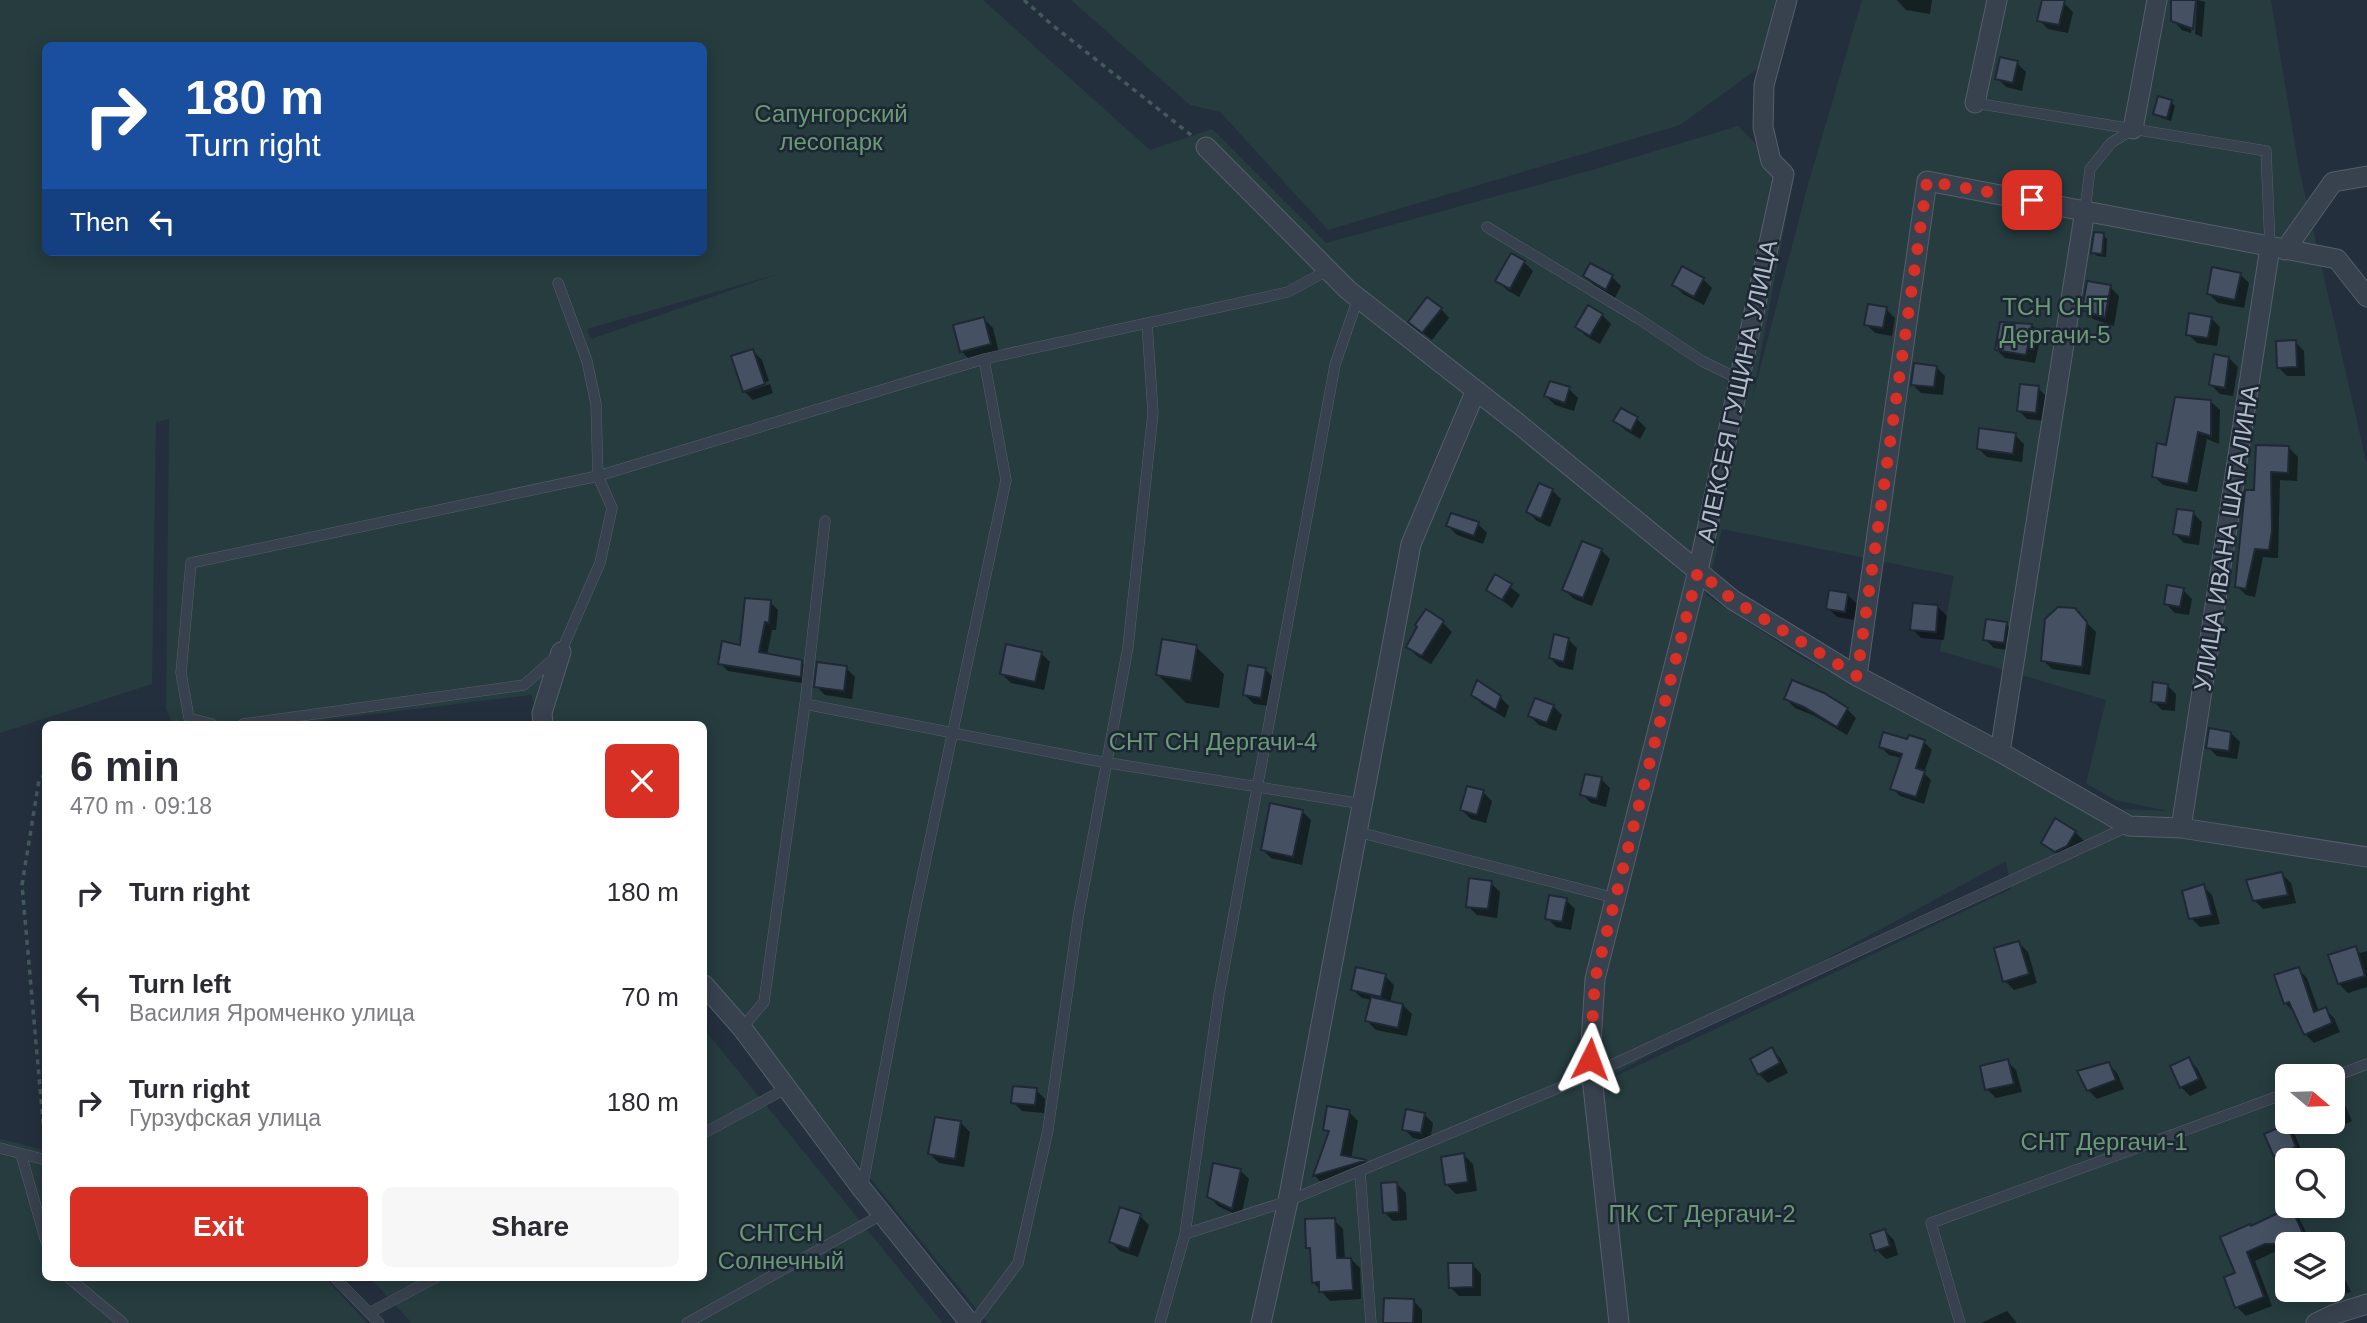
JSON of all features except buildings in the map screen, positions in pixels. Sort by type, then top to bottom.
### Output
[{"type":"street","name":"АЛЕКСЕЯ ГУЩИНА УЛИЦА","points":[[1619,1323],[1590,1059],[1595,979],[1698,571],[1784,174],[1771,161],[1763,127],[1764,85],[1787,0]]},
{"type":"street","points":[[1975,103],[1997,0]]},
{"type":"street","points":[[2133,129],[2157,0]]},
{"type":"street","points":[[1206,147],[1358,298],[1476,390],[1733,600],[1857,676],[2000,752],[2129,826],[2181,828],[2367,857]]},
{"type":"street","points":[[2277,248],[2333,182],[2367,176]]},
{"type":"street","points":[[1857,676],[1927,181],[2337,259],[2367,298]]},
{"type":"street","points":[[2000,752],[2085,210]]},
{"type":"street","name":"УЛИЦА ИВАНА ШАТАЛИНА","points":[[2181,828],[2277,248]]},
{"type":"street","points":[[1261,1323],[1288,1201],[1411,544],[1476,390]]},
{"type":"street","points":[[543,721],[542,713],[561,652]]},
{"type":"street","points":[[707,988],[741,1028],[862,1189],[972,1323]]},
{"type":"street","points":[[2316,1323],[2334,1314],[2367,1304]]},
{"type":"lane","points":[[1975,103],[2266,151],[2277,248]]},
{"type":"lane","points":[[2085,210],[2090,169],[2111,143],[2133,129]]},
{"type":"lane","points":[[1487,227],[1639,319],[1702,361],[1740,379]]},
{"type":"lane","points":[[200,721],[188,718],[181,673],[191,563],[598,476],[984,359],[1288,292],[1328,270]]},
{"type":"lane","points":[[265,721],[524,685],[561,652],[600,563],[612,508],[598,476],[596,404],[587,361],[558,284]]},
{"type":"lane","points":[[1160,1323],[1185,1234],[1219,995],[1335,365],[1358,298]]},
{"type":"lane","points":[[972,1323],[1018,1263],[1048,1130],[1078,918],[1128,647],[1153,413],[1147,323]]},
{"type":"lane","points":[[862,1189],[951,733],[1006,480],[984,359]]},
{"type":"lane","points":[[741,1028],[764,1002],[805,704],[825,521]]},
{"type":"lane","points":[[805,704],[1106,763],[1363,805]]},
{"type":"lane","points":[[1185,1234],[1288,1201],[1592,1074],[2129,826]]},
{"type":"lane","points":[[1358,832],[1615,898]]},
{"type":"lane","points":[[2345,1072],[2367,1064]]},
{"type":"lane","points":[[707,1131],[787,1088]]},
{"type":"lane","points":[[1960,1323],[1931,1223],[2275,1097]]},
{"type":"lane","points":[[0,1148],[42,1157]]},
{"type":"lane","points":[[21,1154],[42,1228]]},
{"type":"lane","points":[[1360,1171],[1371,1323]]},
{"type":"lane","points":[[687,1323],[883,1214]]},
{"type":"lane","points":[[73,1281],[123,1323]]},
{"type":"lane","points":[[338,1281],[379,1323]]},
{"type":"lane","points":[[369,1313],[429,1281]]},
{"type":"path","points":[[1024,0],[1206,147]]},
{"type":"path","points":[[42,777],[39,780],[22,886],[42,1113]]},
{"type":"green space","points":[[0,0],[983,0],[1150,150],[1212,129],[1326,243],[1592,170],[1738,126],[1793,181],[1752,400],[1807,188],[1862,0],[2271,0],[2299,168],[2367,465],[2367,1299],[2331,1310],[2305,1323],[988,1323],[707,978],[707,721],[541,721],[531,695],[319,721],[171,721],[166,709],[169,419],[156,422],[152,684],[0,733]],"holes":[[[778,274],[591,339],[587,329]],[[1722,529],[1954,576],[1940,651],[2106,700],[2086,783],[2115,800],[2168,811],[2097,808],[1801,657],[1706,595]],[[2006,861],[2011,889],[1598,1083]]]},
{"type":"green space","points":[[1071,0],[1776,0],[1768,61],[1680,125],[1328,230],[1220,112],[1190,105]]},
{"type":"green space","name":"СНТСН Солнечный","points":[[707,1033],[943,1323],[412,1323],[373,1281],[707,1281]]},
{"type":"green space","points":[[0,1139],[42,1149],[42,1281],[328,1281],[367,1323],[0,1323]]},
{"type":"route","points":[[1590,1059],[1595,979],[1698,571],[1733,600],[1857,676],[1927,181],[2032,200]]},
{"type":"park label","name":"Сапунгорский лесопарк","points":[[831,127]]},
{"type":"park label","name":"ТСН СНТ Дергачи-5","points":[[2055,320]]},
{"type":"park label","name":"СНТ СН Дергачи-4","points":[[1213,741]]},
{"type":"park label","name":"СНТ Дергачи-1","points":[[2104,1141]]},
{"type":"park label","name":"ПК СТ Дергачи-2","points":[[1702,1213]]}]
